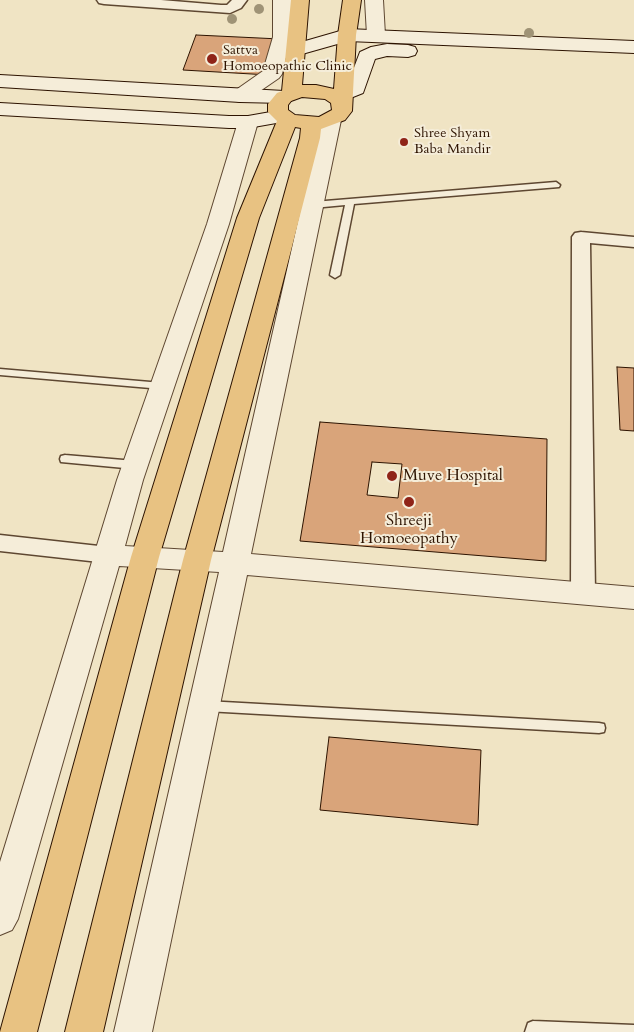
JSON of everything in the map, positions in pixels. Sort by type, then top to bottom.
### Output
[{"type":"main road","points":[[84,1032],[196,560],[310,138],[295,50],[300,0]]},
{"type":"main road","points":[[18,1032],[145,557],[248,218],[347,35],[352,0]]},
{"type":"street","points":[[104,0],[164,2],[230,9],[240,0]]},
{"type":"street","points":[[240,96],[272,74],[282,37],[282,0]]},
{"type":"street","points":[[374,0],[376,35]]},
{"type":"street","points":[[295,50],[347,35],[634,47]]},
{"type":"street","points":[[0,109],[248,122],[306,109],[356,89],[367,56],[378,51],[634,60]]},
{"type":"street","points":[[0,81],[240,96],[306,109]]},
{"type":"street","points":[[0,94],[116,102],[306,109]]},
{"type":"street","points":[[133,1032],[313,205],[306,109]]},
{"type":"street","points":[[0,919],[135,465],[218,224],[248,122]]},
{"type":"street","points":[[583,593],[581,237],[634,242]]},
{"type":"street","points":[[0,543],[108,555],[235,563],[634,598]]},
{"type":"lane","points":[[313,205],[556,185]]},
{"type":"lane","points":[[335,275],[350,202]]},
{"type":"lane","points":[[0,372],[162,386]]},
{"type":"lane","points":[[65,459],[135,465]]},
{"type":"lane","points":[[204,706],[598,728]]},
{"type":"lane","points":[[533,1032],[533,1028],[634,1032]]},
{"type":"building","points":[[196,35],[280,39],[269,75],[183,70]]},
{"type":"building","points":[[617,367],[634,368],[634,431],[620,430]]},
{"type":"building","points":[[320,422],[547,439],[546,561],[300,541]],"holes":[[[372,462],[402,464],[398,498],[367,495]]]},
{"type":"building","points":[[329,737],[481,750],[478,825],[320,810]]},
{"type":"place","name":"Sattva Homoeopathic Clinic","points":[[212,59]]},
{"type":"place","name":"Shree Shyam Baba Mandir","points":[[404,142]]},
{"type":"place","name":"Muve Hospital","points":[[392,476]]},
{"type":"place","name":"Shreeji Homoeopathy","points":[[409,502]]}]
